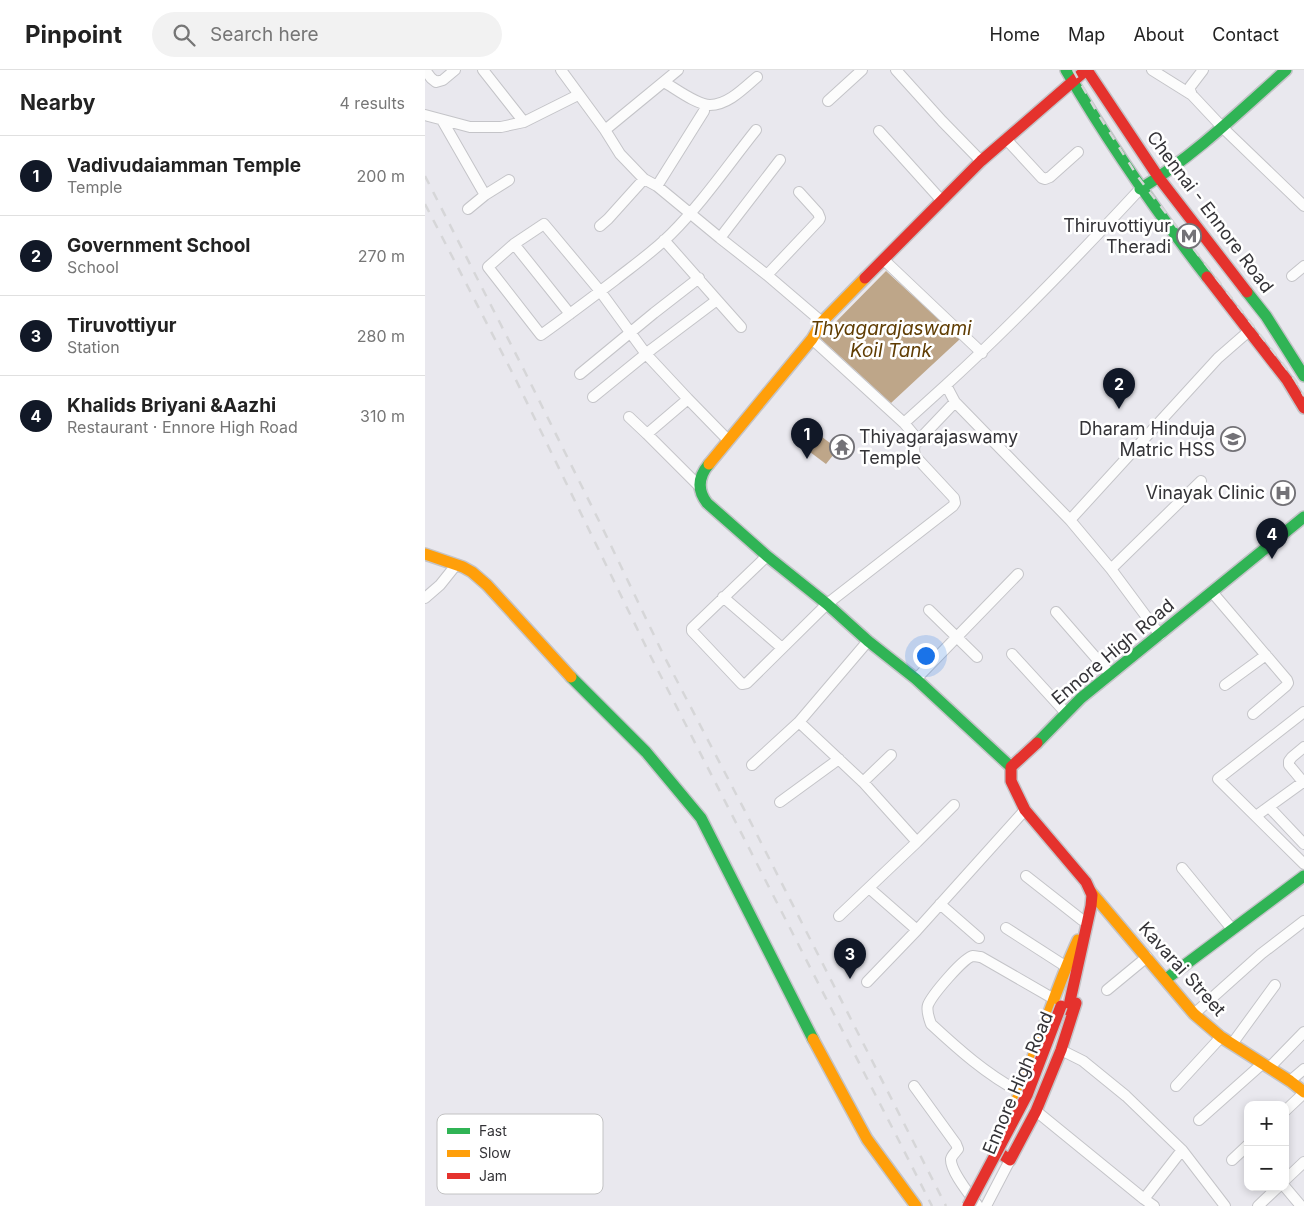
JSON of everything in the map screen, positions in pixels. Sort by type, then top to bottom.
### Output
[{"type":"street","points":[[425,70],[434,81],[439,82],[455,70]]},
{"type":"street","points":[[483,70],[524,122]]},
{"type":"street","points":[[561,70],[605,130],[620,154],[644,179],[657,186],[822,322]]},
{"type":"street","points":[[605,130],[678,70]]},
{"type":"street","points":[[828,101],[862,70]]},
{"type":"street","points":[[1066,70],[1140,189],[1287,380],[1304,408]]},
{"type":"street","points":[[699,486],[705,469],[812,339],[822,322],[981,161],[1087,70]]},
{"type":"street","name":"Chennai - Ennore Road","points":[[1087,70],[1159,178],[1266,316],[1304,376]]},
{"type":"street","points":[[1152,70],[1192,95],[1223,128],[1304,206]]},
{"type":"street","points":[[1192,95],[1190,87],[1203,70]]},
{"type":"street","points":[[904,423],[981,353],[1091,242],[1140,189],[1159,178],[1223,128],[1286,70]]},
{"type":"street","points":[[900,72],[942,121],[981,161]]},
{"type":"street","points":[[664,82],[688,96],[709,105],[731,98],[757,77]]},
{"type":"street","points":[[425,115],[470,127],[501,127],[524,122],[578,95]]},
{"type":"street","points":[[657,186],[704,111]]},
{"type":"street","points":[[442,120],[485,196]]},
{"type":"street","points":[[728,440],[646,354],[600,292],[544,224],[514,244],[487,266],[541,336],[600,292],[653,251],[690,214],[756,130]]},
{"type":"street","points":[[879,131],[942,200]]},
{"type":"street","points":[[1005,139],[1045,179],[1050,177],[1078,152]]},
{"type":"street","points":[[720,238],[780,160]]},
{"type":"street","points":[[600,226],[644,179]]},
{"type":"street","points":[[468,209],[509,180]]},
{"type":"street","points":[[767,275],[820,218],[818,213],[799,192]]},
{"type":"street","points":[[664,240],[741,327]]},
{"type":"street","points":[[514,244],[570,314]]},
{"type":"street","points":[[884,260],[981,353]]},
{"type":"street","points":[[1292,276],[1304,266]]},
{"type":"street","points":[[580,374],[699,278]]},
{"type":"street","points":[[593,397],[717,300]]},
{"type":"street","points":[[1070,520],[1218,358],[1249,331]]},
{"type":"street","points":[[812,339],[904,423],[919,441]]},
{"type":"street","points":[[946,385],[955,402],[1070,520],[1111,569],[1160,635]]},
{"type":"street","points":[[647,434],[688,400]]},
{"type":"street","points":[[767,556],[692,628],[692,631],[742,684],[747,683],[827,604],[953,506],[955,503],[954,498],[915,456],[914,449],[915,444],[955,402]]},
{"type":"street","points":[[629,417],[699,486],[702,496],[707,503],[767,556],[916,679],[1011,767],[1011,781],[1025,810],[1088,889]]},
{"type":"street","points":[[1111,569],[1201,481]]},
{"type":"street","name":"Ennore High Road","points":[[1011,767],[1081,698],[1304,517]]},
{"type":"street","points":[[425,554],[463,567],[472,572],[491,590],[565,671],[646,752],[701,818],[819,1052],[862,1131],[916,1206]]},
{"type":"street","points":[[425,598],[456,565]]},
{"type":"street","points":[[916,679],[1018,574]]},
{"type":"street","points":[[1212,592],[1287,680],[1288,684],[1253,714]]},
{"type":"street","points":[[723,597],[782,648]]},
{"type":"street","points":[[929,610],[977,657]]},
{"type":"street","points":[[1056,612],[1110,674]]},
{"type":"street","points":[[752,765],[799,722],[868,641]]},
{"type":"street","points":[[1012,654],[1066,714]]},
{"type":"street","points":[[1225,685],[1266,655]]},
{"type":"street","points":[[1304,712],[1218,779],[1304,864]]},
{"type":"street","points":[[799,722],[863,782],[917,842]]},
{"type":"street","points":[[1256,816],[1303,783],[1289,765],[1289,761],[1291,757],[1304,747]]},
{"type":"street","points":[[863,782],[891,756]]},
{"type":"street","points":[[780,802],[839,759]]},
{"type":"street","points":[[839,916],[953,805]]},
{"type":"street","points":[[1269,807],[1304,844]]},
{"type":"street","points":[[867,982],[917,930],[1025,810]]},
{"type":"street","points":[[1181,868],[1232,930]]},
{"type":"street","points":[[1025,876],[1082,920]]},
{"type":"street","points":[[1166,979],[1304,876]]},
{"type":"street","points":[[869,888],[917,930]]},
{"type":"street","name":"Ennore High Road","points":[[969,1206],[1024,1101],[1061,1005],[1072,972],[1088,889]]},
{"type":"street","name":"Ennore High Road","points":[[979,1206],[1010,1150],[1050,1060],[1061,1005],[1078,967],[1091,906],[1088,889]]},
{"type":"street","name":"Kavarai Street","points":[[1088,889],[1195,1014],[1221,1037],[1290,1081],[1304,1093]]},
{"type":"street","points":[[940,904],[979,938]]},
{"type":"street","points":[[1195,1014],[1261,954],[1304,921]]},
{"type":"street","points":[[1005,928],[1065,966]]},
{"type":"street","points":[[1010,1160],[995,1150],[994,1144],[1008,1120],[1061,1005],[1065,966],[1078,940]]},
{"type":"street","points":[[1020,1092],[987,1072],[931,1024],[927,1014],[928,1005],[965,959],[973,956],[981,957],[1061,1005]]},
{"type":"street","points":[[1107,990],[1147,957]]},
{"type":"street","points":[[986,1206],[1036,1111],[1061,1050],[1081,982],[1078,967]]},
{"type":"street","points":[[1232,1044],[1275,985]]},
{"type":"street","points":[[1199,1120],[1266,1066],[1304,1032]]},
{"type":"street","points":[[1177,1086],[1221,1037]]},
{"type":"street","points":[[1061,1050],[1083,1061],[1126,1096],[1182,1150],[1225,1206]]},
{"type":"street","points":[[1290,1081],[1304,1069]]},
{"type":"street","points":[[914,1086],[956,1144],[958,1149],[951,1161],[953,1168],[979,1206]]},
{"type":"street","points":[[1289,1107],[1304,1093]]},
{"type":"street","points":[[1036,1111],[1154,1206]]},
{"type":"street","points":[[1232,1160],[1247,1146]]},
{"type":"street","points":[[1144,1199],[1182,1150]]},
{"type":"street","points":[[1289,1176],[1304,1162]]},
{"type":"street","points":[[1258,1206],[1274,1191]]},
{"type":"street","points":[[1288,1191],[1301,1206]]},
{"type":"water","name":"Thyagarajaswami Koil Tank","points":[[886,271],[960,339],[891,403],[820,338]]},
{"type":"water","points":[[822,437],[838,449],[826,464],[810,452]]},
{"type":"railway","points":[[1073,70],[1138,177],[1296,381],[1304,396]]},
{"type":"railway","points":[[425,176],[525,372],[663,654],[946,1206]]},
{"type":"railway","points":[[425,204],[514,376],[649,653],[932,1206]]},
{"type":"traffic: fast","points":[[1066,70],[1133,176],[1207,277]]},
{"type":"traffic: fast","points":[[1140,189],[1198,148],[1286,70]]},
{"type":"traffic: fast","points":[[1247,292],[1266,316],[1304,376]]},
{"type":"traffic: fast","points":[[709,464],[705,469],[700,484],[707,503],[767,556],[916,679],[1011,767]]},
{"type":"traffic: fast","points":[[1037,743],[1081,698],[1304,517]]},
{"type":"traffic: fast","points":[[571,677],[646,752],[701,818],[813,1039]]},
{"type":"traffic: fast","points":[[1166,979],[1304,876]]},
{"type":"traffic: slow","points":[[709,464],[812,339],[822,322],[865,278]]},
{"type":"traffic: slow","points":[[425,554],[472,572],[487,585],[571,677]]},
{"type":"traffic: slow","points":[[1091,892],[1194,1014],[1221,1037],[1304,1092]]},
{"type":"traffic: slow","points":[[1012,1112],[1060,982],[1078,940]]},
{"type":"traffic: slow","points":[[813,1039],[867,1139],[916,1206]]},
{"type":"traffic: jam","points":[[865,278],[981,161],[1086,70]]},
{"type":"traffic: jam","points":[[1087,70],[1159,178],[1247,292]]},
{"type":"traffic: jam","points":[[1207,277],[1287,380],[1304,408]]},
{"type":"traffic: jam","points":[[1037,743],[1011,767],[1011,781],[1025,810],[1086,882],[1092,895],[1068,1010]]},
{"type":"traffic: jam","points":[[995,1142],[995,1150],[1010,1160],[1036,1111],[1061,1050],[1076,1003]]},
{"type":"traffic: jam","points":[[968,1206],[1027,1095],[1061,1006]]},
{"type":"place","name":"Thiruvottiyur Theradi","points":[[1189,236]]},
{"type":"place","name":"Government School","points":[[1119,409]]},
{"type":"place","name":"Dharam Hinduja Matric HSS","points":[[1233,439]]},
{"type":"place","name":"Thiyagarajaswamy Temple","points":[[842,447]]},
{"type":"place","name":"Vadivudaiamman Temple","points":[[807,459]]},
{"type":"place","name":"Vinayak Clinic","points":[[1283,493]]},
{"type":"place","name":"Khalids Briyani &Aazhi","points":[[1272,559]]},
{"type":"place","name":"Tiruvottiyur","points":[[850,979]]}]
